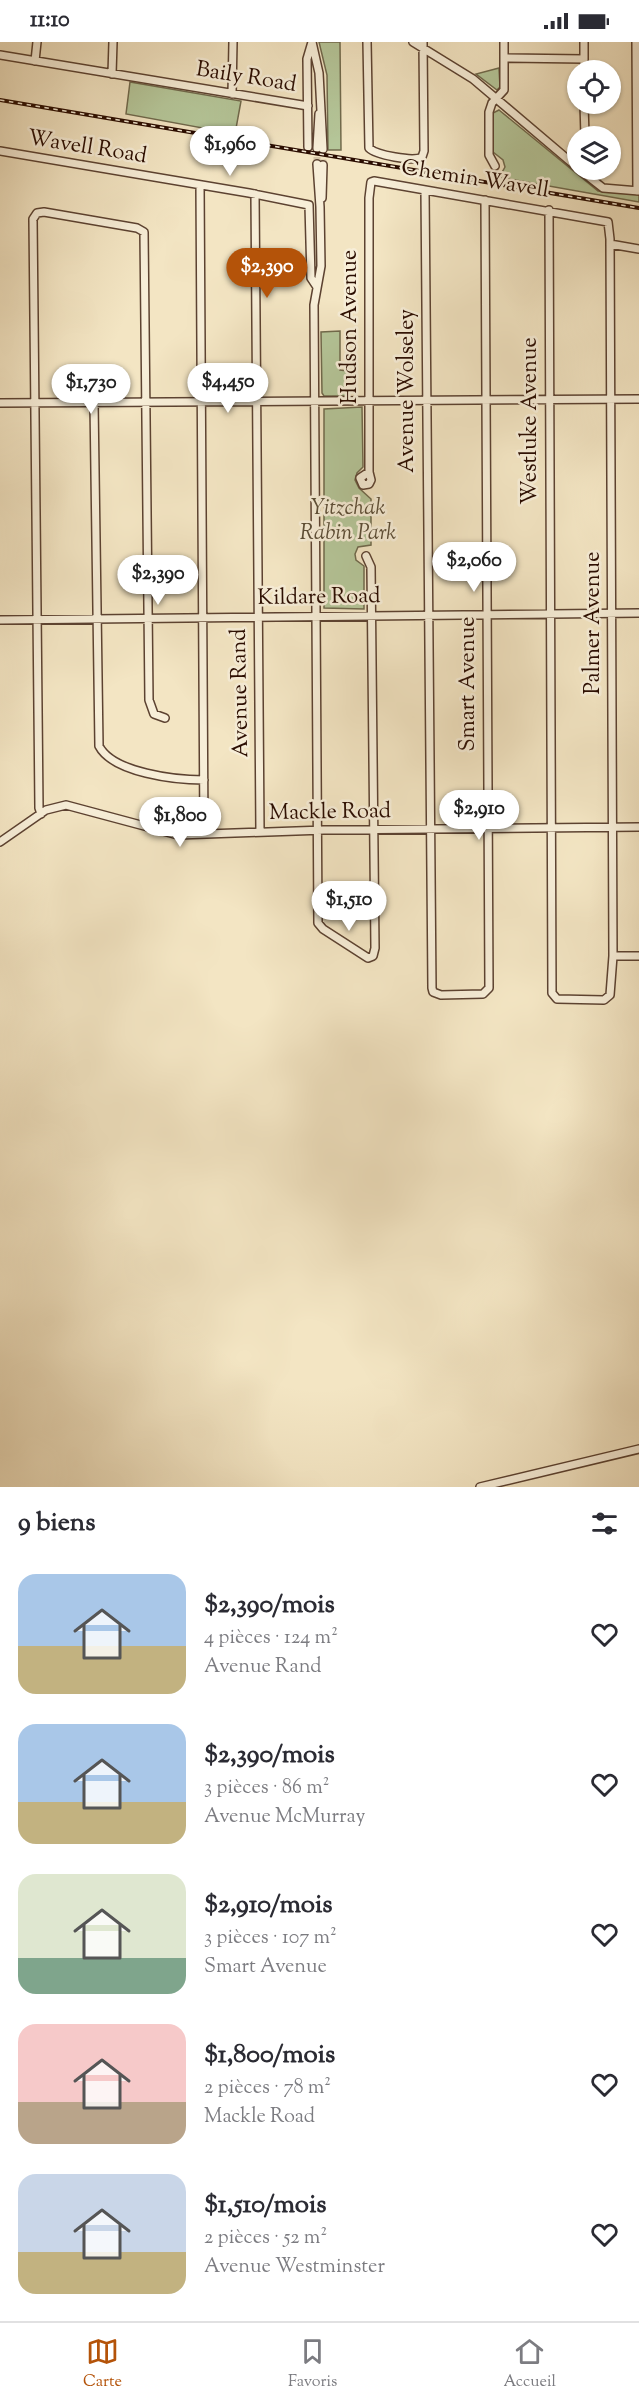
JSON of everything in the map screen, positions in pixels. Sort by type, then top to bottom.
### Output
[{"type":"street","points":[[35,60],[37,42]]},
{"type":"street","points":[[112,74],[113,42]]},
{"type":"street","points":[[232,94],[233,42]]},
{"type":"street","points":[[312,42],[319,73],[320,106],[317,125],[320,149]]},
{"type":"street","points":[[308,147],[307,55],[312,42]]},
{"type":"street","points":[[367,42],[369,148],[377,153],[415,159],[423,155],[423,45]]},
{"type":"street","points":[[412,42],[423,45],[470,77],[567,159]]},
{"type":"street","points":[[495,166],[489,152],[489,112],[504,90],[504,42]]},
{"type":"street","points":[[504,58],[584,59],[584,42]]},
{"type":"street","points":[[593,180],[603,188],[638,191],[636,42]]},
{"type":"street","name":"Baily Road","points":[[0,55],[308,106]]},
{"type":"street","name":"Wavell Road","points":[[0,151],[309,205],[311,278],[317,287]]},
{"type":"street","points":[[320,165],[323,188],[320,207],[321,270],[314,305],[319,925],[364,957],[370,958],[374,954],[372,616],[371,567],[366,556]]},
{"type":"street","name":"Chemin Wavell","points":[[370,183],[374,181],[609,222]]},
{"type":"street","name":"Hudson Avenue","points":[[369,472],[370,183]]},
{"type":"street","points":[[200,185],[204,834]]},
{"type":"street","name":"Avenue Wolseley","points":[[425,190],[432,988]]},
{"type":"street","name":"Avenue Rand","points":[[255,195],[260,832]]},
{"type":"street","name":"Smart Avenue","points":[[432,988],[433,992],[441,994],[483,994],[489,988],[485,200]]},
{"type":"street","name":"Westluke Avenue","points":[[549,210],[552,993],[557,999],[583,1000]]},
{"type":"street","points":[[41,814],[39,808],[33,219],[37,213],[44,212],[143,231],[150,709],[157,716],[165,718]]},
{"type":"street","name":"Palmer Avenue","points":[[583,1000],[608,998],[613,956],[609,222]]},
{"type":"street","points":[[610,244],[639,249]]},
{"type":"street","points":[[0,403],[639,399]]},
{"type":"street","points":[[94,403],[97,737],[102,752],[115,763],[166,778],[204,780]]},
{"type":"street","name":"Kildare Road","points":[[0,620],[639,613]]},
{"type":"street","name":"Mackle Road","points":[[0,842],[53,807],[69,805],[172,834],[318,830],[639,827]]},
{"type":"street","points":[[613,956],[639,956]]},
{"type":"street","points":[[480,1487],[639,1449]]},
{"type":"green space","points":[[319,42],[340,42],[341,150],[328,150],[327,75]]},
{"type":"green space","points":[[499,68],[500,87],[497,90],[476,74]]},
{"type":"green space","points":[[130,82],[241,101],[235,134],[126,114]]},
{"type":"green space","points":[[499,110],[567,166],[567,180],[585,180],[598,191],[639,193],[639,202],[493,176],[501,174],[505,167],[503,160],[493,152],[493,113]]},
{"type":"green space","points":[[340,331],[340,370],[348,371],[349,396],[324,396],[322,393],[321,332]]},
{"type":"green space","name":"Yitzchak Rabin Park","points":[[362,407],[363,467],[357,473],[355,480],[359,488],[371,499],[371,545],[358,547],[355,554],[356,560],[364,566],[364,609],[324,608],[324,409]]},
{"type":"tunnel","points":[[317,148],[317,164]]},
{"type":"tunnel","points":[[323,149],[323,165]]},
{"type":"railway","points":[[0,100],[639,208]]}]
